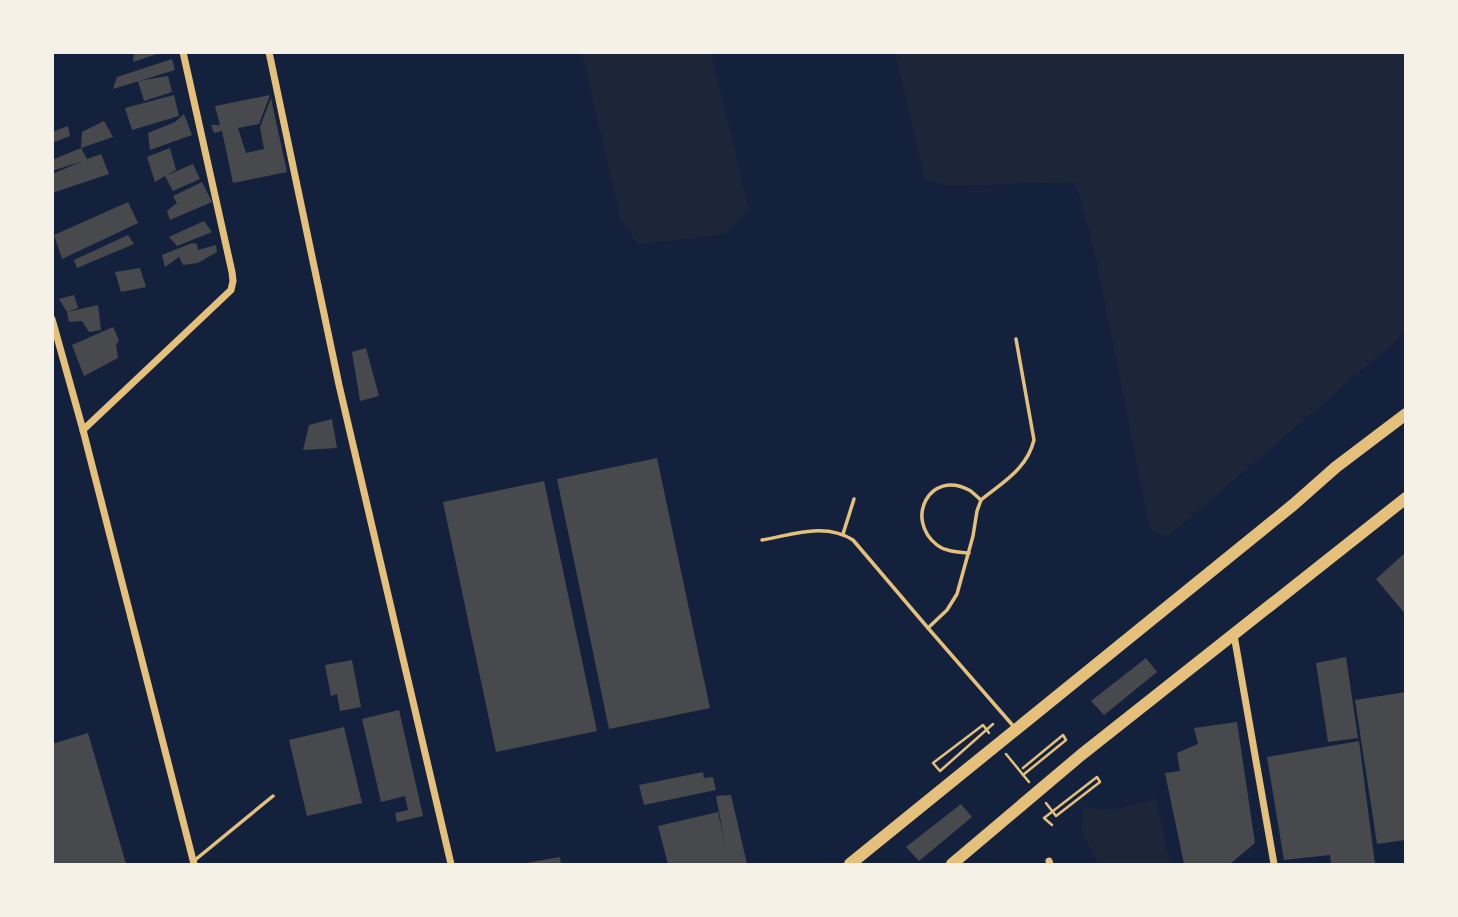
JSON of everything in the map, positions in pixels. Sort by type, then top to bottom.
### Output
[{"type":"highway","points":[[850,864],[1293,505],[1336,467],[1405,414]]},
{"type":"highway","points":[[952,864],[1081,755],[1405,498]]},
{"type":"street","points":[[83,430],[231,290],[232,272],[183,52]]},
{"type":"street","points":[[269,52],[339,385],[451,864]]},
{"type":"street","points":[[52,319],[83,430],[193,863]]},
{"type":"street","points":[[1234,635],[1274,864]]},
{"type":"lane","points":[[928,628],[947,610],[957,594],[981,500],[1021,468],[1031,454],[1034,440],[1016,339]]},
{"type":"lane","points":[[969,553],[949,551],[937,545],[927,533],[921,519],[923,505],[931,492],[944,486],[956,485],[970,490],[981,500]]},
{"type":"lane","points":[[842,534],[854,499]]},
{"type":"lane","points":[[762,540],[818,530],[842,534],[853,540],[1017,729]]},
{"type":"lane","points":[[193,863],[273,796]]},
{"type":"path","points":[[991,735],[983,725],[933,764],[940,771],[993,724]]},
{"type":"path","points":[[1023,768],[1063,735],[1066,740],[1023,775]]},
{"type":"path","points":[[999,745],[1031,785]]},
{"type":"path","points":[[1040,796],[1056,816],[1100,782],[1097,777],[1044,818],[1052,825]]},
{"type":"shaded area","points":[[582,53],[711,53],[749,209],[723,235],[638,244],[621,221]]},
{"type":"shaded area","points":[[895,53],[1405,53],[1405,333],[1168,537],[1150,530],[1094,249],[1075,182],[949,186],[925,180]]},
{"type":"shaded area","points":[[1156,798],[1170,864],[1098,864],[1081,830],[1084,807],[1114,810]]},
{"type":"building","points":[[134,52],[160,52],[160,53],[133,62]]},
{"type":"building","points":[[172,59],[175,70],[113,89],[117,77]]},
{"type":"building","points":[[168,76],[172,92],[144,101],[138,81]]},
{"type":"building","points":[[174,95],[179,116],[132,130],[125,108]]},
{"type":"building","points":[[270,95],[259,124],[238,128],[246,153],[264,149],[260,127],[271,98],[287,172],[233,183],[222,131],[214,133],[211,125],[220,125],[215,106]]},
{"type":"building","points":[[184,114],[192,135],[150,150],[148,133],[175,122]]},
{"type":"building","points":[[104,121],[113,137],[81,148],[82,132]]},
{"type":"building","points":[[68,126],[70,136],[52,143],[52,132]]},
{"type":"building","points":[[81,148],[87,159],[101,154],[109,174],[52,193],[52,174],[83,161],[52,171],[52,160]]},
{"type":"building","points":[[170,148],[176,170],[155,182],[147,157]]},
{"type":"building","points":[[193,164],[200,179],[173,191],[165,176]]},
{"type":"building","points":[[202,182],[212,202],[170,220],[167,211],[177,203],[173,196]]},
{"type":"building","points":[[128,202],[138,223],[62,259],[54,235]]},
{"type":"building","points":[[204,221],[212,232],[177,246],[169,237]]},
{"type":"building","points":[[128,235],[134,244],[77,268],[74,260]]},
{"type":"building","points":[[192,243],[197,244],[198,250],[216,245],[217,252],[198,263],[183,265],[179,257],[165,267],[162,255]]},
{"type":"building","points":[[140,268],[146,287],[121,292],[115,272]]},
{"type":"building","points":[[74,295],[78,308],[67,312],[59,299]]},
{"type":"building","points":[[98,305],[101,330],[89,332],[82,321],[69,322],[67,312]]},
{"type":"building","points":[[113,327],[119,340],[116,345],[118,358],[84,376],[72,345]]},
{"type":"building","points":[[366,348],[379,396],[360,401],[352,352]]},
{"type":"building","points":[[332,419],[337,448],[303,450],[309,425]]},
{"type":"building","points":[[657,458],[710,708],[609,729],[557,479]]},
{"type":"building","points":[[544,481],[597,731],[496,752],[443,502]]},
{"type":"building","points":[[1406,552],[1406,615],[1376,579]]},
{"type":"building","points":[[1346,657],[1358,738],[1328,742],[1316,663]]},
{"type":"building","points":[[1146,658],[1157,672],[1104,715],[1091,701]]},
{"type":"building","points":[[352,660],[361,707],[340,711],[337,694],[331,696],[325,665]]},
{"type":"building","points":[[1406,692],[1406,840],[1377,844],[1355,700]]},
{"type":"building","points":[[399,710],[423,816],[397,822],[395,813],[408,810],[405,796],[381,802],[362,719]]},
{"type":"building","points":[[1237,722],[1255,843],[1230,864],[1184,864],[1165,773],[1180,771],[1177,753],[1198,744],[1194,728]]},
{"type":"building","points":[[344,727],[362,803],[307,816],[289,740]]},
{"type":"building","points":[[88,733],[126,864],[52,864],[52,744]]},
{"type":"building","points":[[1359,741],[1375,864],[1331,864],[1330,855],[1284,860],[1267,757]]},
{"type":"building","points":[[703,772],[704,778],[713,777],[716,790],[644,805],[639,785]]},
{"type":"building","points":[[731,795],[747,864],[668,864],[658,826],[718,812],[725,844],[716,796]]},
{"type":"building","points":[[961,804],[972,817],[919,861],[906,847]]},
{"type":"building","points":[[560,857],[561,864],[526,864],[526,863]]}]
